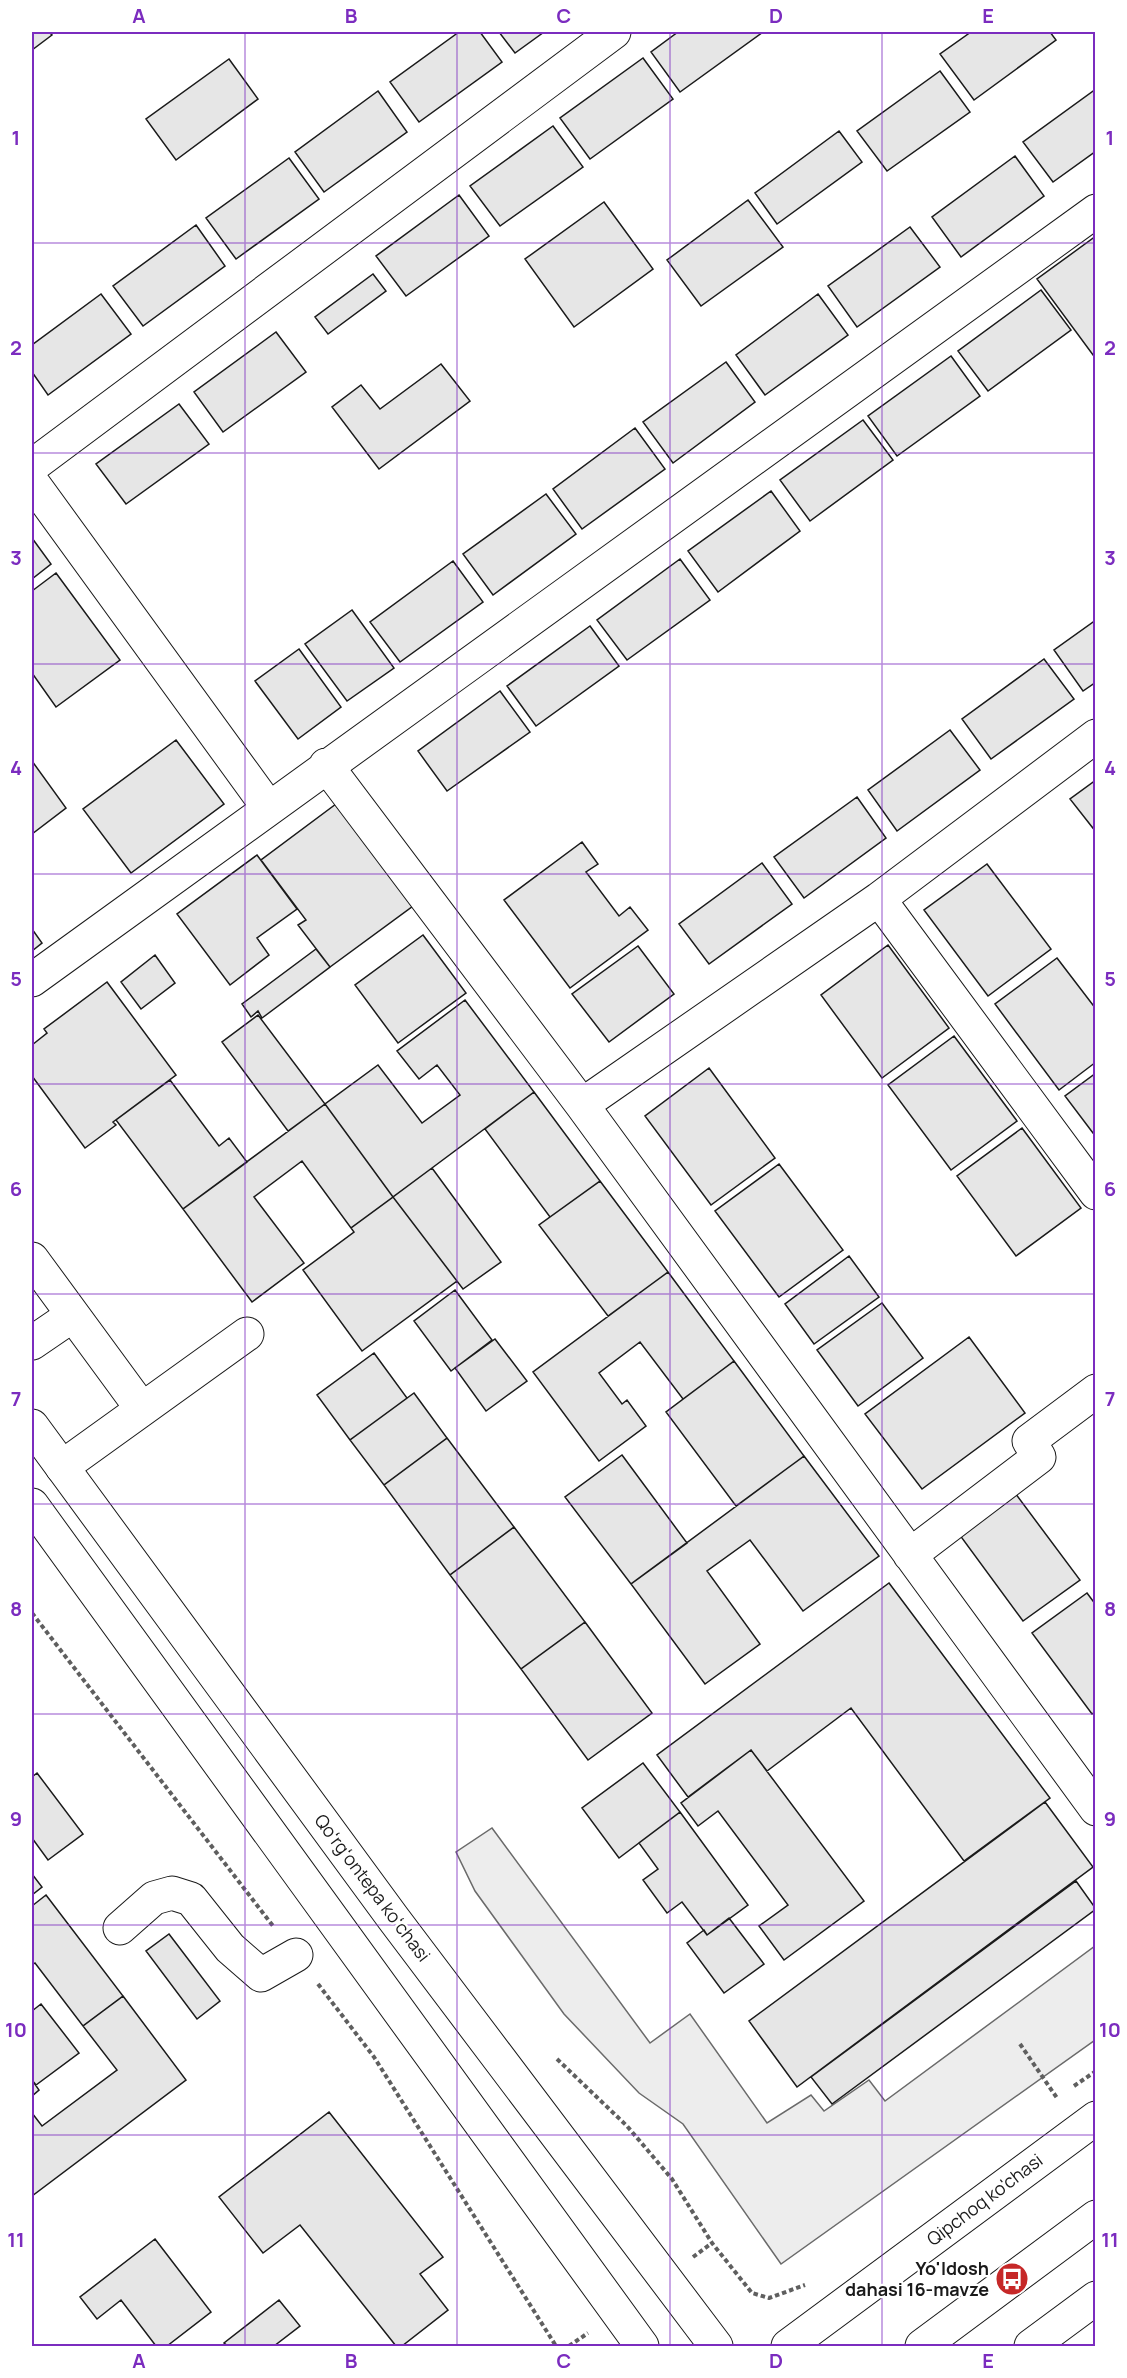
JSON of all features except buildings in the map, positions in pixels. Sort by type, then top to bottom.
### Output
[{"type":"street","points":[[32,466],[614,32]]},
{"type":"street","points":[[32,980],[326,765],[1095,211]]},
{"type":"street","points":[[32,482],[268,807]]},
{"type":"street","points":[[582,1105],[879,899],[1095,736]]},
{"type":"street","points":[[326,765],[582,1105],[1095,1809]]},
{"type":"street","points":[[879,899],[1095,1194]]},
{"type":"street","points":[[32,1259],[142,1409]]},
{"type":"street","points":[[32,1343],[73,1315]]},
{"type":"street","points":[[62,1467],[247,1334]]},
{"type":"street","points":[[910,1555],[1039,1457],[1029,1441],[1095,1391]]},
{"type":"street","name":"Qoʻrgʻontepa koʻchasi","points":[[32,1426],[393,1918],[716,2346]]},
{"type":"street","points":[[32,1505],[642,2346]]},
{"type":"street","points":[[120,1928],[154,1898],[172,1893],[191,1899],[230,1948],[261,1975],[296,1955]]},
{"type":"street","name":"Qipchoq ko'chasi","points":[[788,2346],[1095,2118]]},
{"type":"street","points":[[922,2346],[1095,2217]]},
{"type":"street","points":[[1031,2346],[1095,2298]]},
{"type":"path","points":[[1020,2044],[1057,2098]]},
{"type":"path","points":[[557,2059],[627,2127],[672,2179],[712,2243],[752,2293],[769,2298],[791,2292],[813,2280]]},
{"type":"path","points":[[1048,2106],[1095,2071]]},
{"type":"path","points":[[690,2259],[712,2243]]},
{"type":"path","points":[[569,2346],[591,2330]]},
{"type":"shaded area","points":[[492,1828],[650,2043],[690,2014],[767,2123],[811,2095],[824,2111],[869,2080],[885,2101],[1095,1946],[1095,2040],[781,2264],[683,2124],[639,2093],[564,2014],[475,1891],[456,1852]]},
{"type":"place","name":"Yo'ldosh dahasi 16-mavze","points":[[1012,2279]]}]
